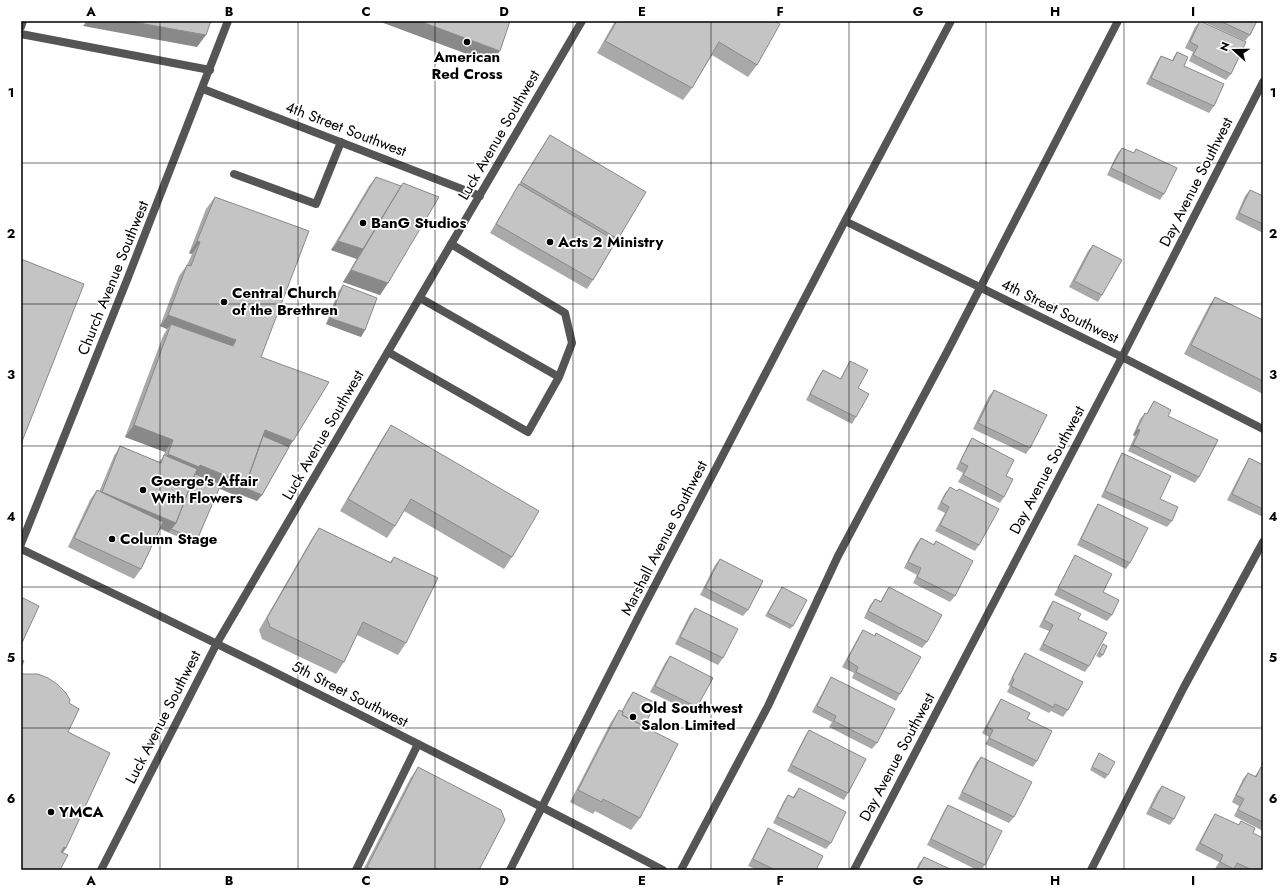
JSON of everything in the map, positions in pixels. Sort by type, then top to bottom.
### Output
[{"type":"street","points":[[21,27],[22,21]]},
{"type":"street","name":"Church Avenue Southwest","points":[[21,544],[203,89],[228,21]]},
{"type":"street","name":"Luck Avenue Southwest","points":[[101,870],[217,643],[582,21]]},
{"type":"street","name":"Marshall Avenue Southwest","points":[[510,870],[642,610],[951,21]]},
{"type":"street","points":[[681,870],[768,706],[838,556],[980,288],[1118,21]]},
{"type":"street","points":[[21,34],[210,70]]},
{"type":"street","name":"Day Avenue Southwest","points":[[854,870],[1122,357],[1263,82]]},
{"type":"street","name":"4th Street Southwest","points":[[203,89],[480,196]]},
{"type":"street","points":[[234,174],[316,204],[341,142]]},
{"type":"street","name":"4th Street Southwest","points":[[845,221],[1122,357],[1263,429]]},
{"type":"street","points":[[388,352],[528,432],[559,377],[572,343],[566,313],[451,244]]},
{"type":"street","points":[[420,298],[559,377]]},
{"type":"street","points":[[1091,870],[1184,687],[1263,542]]},
{"type":"street","name":"5th Street Southwest","points":[[21,549],[217,643],[543,807],[663,870]]},
{"type":"street","points":[[356,870],[418,744]]},
{"type":"building","points":[[128,21],[211,21],[206,35]]},
{"type":"building","points":[[419,21],[510,21],[500,51]]},
{"type":"building","points":[[617,21],[774,21],[780,24],[757,65],[719,42],[692,88],[605,41]]},
{"type":"building","points":[[1200,21],[1246,42],[1231,74],[1193,55],[1198,46],[1190,42]]},
{"type":"building","points":[[1220,21],[1257,21],[1250,35]]},
{"type":"building","points":[[1177,52],[1188,57],[1184,66],[1224,84],[1214,106],[1151,78],[1161,56],[1173,61]]},
{"type":"building","points":[[550,135],[646,192],[618,239],[521,182]]},
{"type":"building","points":[[1122,148],[1134,153],[1136,149],[1177,168],[1164,194],[1111,168]]},
{"type":"building","name":"BanG Studios","points":[[376,177],[401,186],[363,249],[338,241]]},
{"type":"building","points":[[403,183],[439,197],[388,283],[351,270]]},
{"type":"building","name":"Acts 2 Ministry","points":[[519,184],[616,241],[593,280],[496,224]]},
{"type":"building","points":[[1250,190],[1263,196],[1263,224],[1239,213]]},
{"type":"building","points":[[215,197],[309,231],[261,357],[329,382],[293,441],[265,430],[246,484],[200,465],[199,467],[168,454],[173,440],[134,425],[171,324],[233,346],[236,340],[168,315],[187,265],[191,266],[200,242],[197,241]]},
{"type":"building","points":[[1093,245],[1122,260],[1102,295],[1074,281]]},
{"type":"building","points":[[21,259],[84,284],[21,444]]},
{"type":"building","points":[[343,285],[377,298],[365,330],[330,318]]},
{"type":"building","points":[[1215,297],[1263,320],[1263,381],[1191,345]]},
{"type":"building","points":[[850,361],[868,370],[858,388],[869,394],[856,417],[810,394],[823,370],[841,379]]},
{"type":"building","points":[[994,390],[1047,415],[1030,448],[978,423]]},
{"type":"building","points":[[1154,401],[1171,410],[1168,416],[1218,440],[1199,477],[1133,445],[1140,430],[1137,429],[1145,413],[1147,414]]},
{"type":"building","points":[[391,425],[539,511],[512,557],[411,499],[395,526],[348,499]]},
{"type":"building","points":[[263,436],[289,447],[262,495],[243,487],[246,484]]},
{"type":"building","points":[[972,438],[1014,460],[1006,476],[1013,479],[1004,497],[963,475],[968,466],[960,462]]},
{"type":"building","name":"Goerge's Affair With Flowers","points":[[120,446],[161,463],[164,455],[197,469],[176,523],[102,492]]},
{"type":"building","points":[[1122,453],[1171,476],[1160,499],[1178,507],[1172,521],[1105,491]]},
{"type":"building","points":[[1249,458],[1263,465],[1263,509],[1232,494]]},
{"type":"building","points":[[195,474],[221,484],[197,540],[171,529],[176,523]]},
{"type":"building","points":[[950,487],[957,491],[959,489],[999,509],[979,545],[940,525],[949,507],[941,502]]},
{"type":"building","name":"Column Stage","points":[[97,490],[163,522],[141,569],[74,538]]},
{"type":"building","points":[[1098,504],[1148,528],[1130,563],[1081,539]]},
{"type":"building","points":[[319,528],[391,563],[394,557],[438,578],[406,643],[363,622],[344,662],[270,627],[267,618]]},
{"type":"building","points":[[921,538],[934,545],[936,541],[973,561],[955,596],[917,577],[921,568],[908,562]]},
{"type":"building","points":[[1075,555],[1112,574],[1103,592],[1119,600],[1112,615],[1058,588]]},
{"type":"building","points":[[720,559],[763,581],[748,610],[705,588]]},
{"type":"building","points":[[782,587],[807,600],[793,626],[768,613]]},
{"type":"building","points":[[889,587],[942,615],[927,642],[868,611],[875,599],[881,602]]},
{"type":"building","points":[[21,597],[39,606],[21,645]]},
{"type":"building","points":[[1053,601],[1081,614],[1078,619],[1107,633],[1089,666],[1043,644],[1053,625],[1044,620]]},
{"type":"building","points":[[695,608],[738,629],[723,658],[680,637]]},
{"type":"building","points":[[863,630],[875,636],[876,633],[921,657],[900,694],[856,672],[858,667],[847,660]]},
{"type":"building","points":[[1103,644],[1107,646],[1103,655],[1099,653]]},
{"type":"building","points":[[1025,653],[1083,682],[1068,710],[1055,704],[1053,707],[1011,686],[1014,679],[1012,678]]},
{"type":"building","points":[[670,656],[713,678],[697,707],[655,686]]},
{"type":"building","points":[[21,659],[24,661],[21,667]]},
{"type":"building","name":"YMCA","points":[[21,674],[38,674],[57,684],[66,693],[70,700],[69,703],[79,709],[68,732],[110,753],[66,848],[64,847],[61,852],[68,855],[60,870],[21,870]]},
{"type":"building","points":[[831,677],[895,709],[877,743],[834,721],[836,716],[817,706]]},
{"type":"building","points":[[633,692],[656,703],[644,726],[622,715],[622,712]]},
{"type":"building","points":[[1001,699],[1030,713],[1027,719],[1052,731],[1037,761],[989,738],[993,730],[987,727]]},
{"type":"building","points":[[619,710],[623,712],[622,715],[678,744],[640,818],[603,799],[602,802],[578,790]]},
{"type":"building","points":[[809,730],[866,759],[848,793],[791,765]]},
{"type":"building","points":[[1099,753],[1115,762],[1108,775],[1092,767]]},
{"type":"building","points":[[981,757],[1032,782],[1014,817],[962,792]]},
{"type":"building","points":[[418,767],[501,810],[505,820],[479,870],[373,870],[367,867]]},
{"type":"building","points":[[1261,767],[1263,768],[1263,822],[1238,810],[1244,799],[1236,795],[1248,773],[1256,777]]},
{"type":"building","points":[[1162,786],[1185,797],[1174,819],[1151,808]]},
{"type":"building","points":[[799,788],[846,812],[831,843],[777,817],[788,795],[794,798]]},
{"type":"building","points":[[948,805],[1002,831],[985,865],[931,839]]},
{"type":"building","points":[[1215,814],[1239,825],[1241,821],[1255,828],[1253,833],[1263,838],[1263,870],[1252,870],[1237,863],[1234,869],[1220,862],[1223,855],[1200,843]]},
{"type":"building","points":[[768,828],[823,856],[816,870],[775,870],[753,859]]},
{"type":"building","points":[[924,857],[952,870],[917,870]]},
{"type":"place","name":"American Red Cross","points":[[467,42]]},
{"type":"place","name":"BanG Studios","points":[[363,223]]},
{"type":"place","name":"Acts 2 Ministry","points":[[550,242]]},
{"type":"place","name":"Central Church of the Brethren","points":[[224,302]]},
{"type":"place","name":"Goerge's Affair With Flowers","points":[[143,490]]},
{"type":"place","name":"Column Stage","points":[[112,539]]},
{"type":"place","name":"Old Southwest Salon Limited","points":[[633,717]]},
{"type":"place","name":"YMCA","points":[[51,812]]}]
